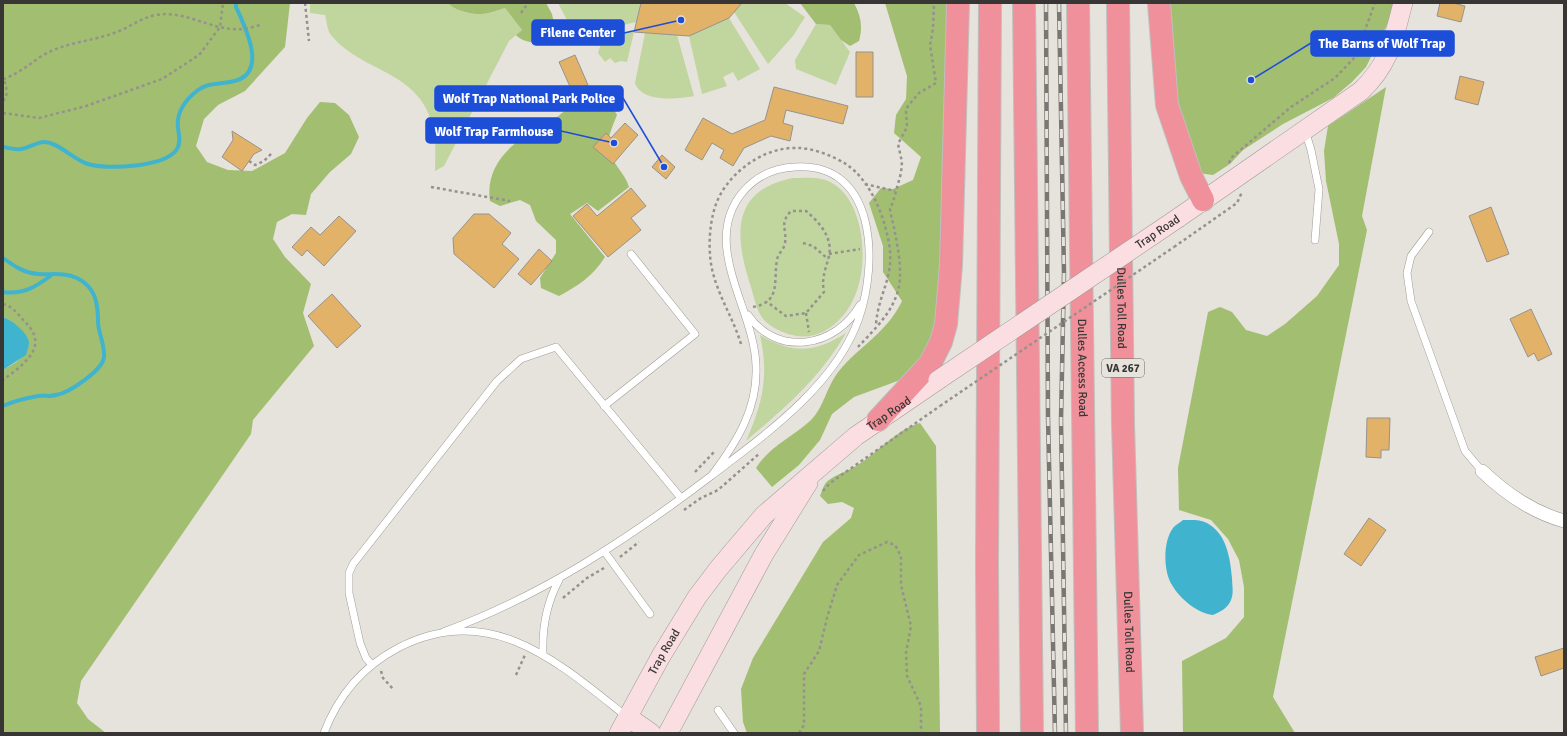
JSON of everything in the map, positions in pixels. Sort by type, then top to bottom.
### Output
[{"type":"highway","points":[[878,420],[930,364],[941,342],[946,324],[951,265],[958,3]]},
{"type":"highway","points":[[988,733],[987,556],[990,3]]},
{"type":"highway","points":[[1024,3],[1032,733]]},
{"type":"highway","name":"Dulles Access Road","points":[[1078,3],[1087,733]]},
{"type":"highway","name":"Dulles Toll Road","points":[[1118,3],[1124,469],[1132,733]]},
{"type":"highway","points":[[1159,3],[1167,105],[1191,176],[1204,200]]},
{"type":"main road","name":"Trap Road","points":[[623,725],[680,623],[719,568],[764,515],[832,456],[878,420],[1178,218],[1361,91],[1374,79],[1384,65],[1391,49],[1403,3]]},
{"type":"main road","name":"Trap Road","points":[[668,733],[764,554],[815,472]]},
{"type":"main road","points":[[623,725],[651,733]]},
{"type":"street","points":[[1482,471],[1515,499],[1548,516],[1564,521]]},
{"type":"lane","points":[[1305,130],[1311,150],[1319,190],[1315,240]]},
{"type":"lane","points":[[324,733],[338,703],[348,688],[374,663],[406,644],[423,637],[443,632],[520,600],[559,579],[604,551],[681,498],[753,445],[811,392],[829,370],[847,343],[859,319],[868,277],[870,248],[868,231],[858,201],[850,189],[834,174],[800,166],[785,167],[770,172],[758,179],[744,191],[736,202],[730,216],[727,232],[728,253],[732,275],[754,346],[756,366],[755,387],[750,409],[740,434],[712,475]]},
{"type":"lane","points":[[1429,232],[1411,256],[1407,273],[1411,301],[1465,451],[1482,471]]},
{"type":"lane","points":[[604,406],[695,334],[631,254]]},
{"type":"lane","points":[[743,307],[751,320],[773,337],[787,342],[810,342],[825,338],[840,329],[854,316],[864,298]]},
{"type":"lane","points":[[374,663],[366,658],[360,643],[349,593],[349,573],[353,564],[497,381],[521,359],[556,347],[681,498]]},
{"type":"lane","points":[[604,551],[650,614]]},
{"type":"lane","points":[[543,654],[542,640],[545,611],[550,595],[559,579]]},
{"type":"lane","points":[[443,632],[465,630],[479,632],[522,644],[543,654],[574,675],[623,725]]},
{"type":"lane","points":[[718,710],[734,733]]},
{"type":"path","points":[[3,113],[39,118],[86,106],[162,79],[198,56],[220,27],[223,3]]},
{"type":"path","points":[[305,3],[309,40]]},
{"type":"path","points":[[521,13],[528,3]]},
{"type":"path","points":[[3,101],[6,99],[7,90],[3,79],[17,73],[45,54],[61,46],[115,33],[139,20],[156,15],[174,14],[234,30],[261,25]]},
{"type":"path","points":[[249,161],[255,165],[264,161],[273,152]]},
{"type":"path","points":[[865,184],[896,191]]},
{"type":"path","points":[[431,186],[510,200]]},
{"type":"path","points":[[715,206],[711,222],[710,241],[713,272],[743,349]]},
{"type":"path","points":[[743,307],[756,307],[767,302],[774,293],[777,257],[785,249],[783,224],[785,218],[791,211],[806,211],[817,220],[828,238],[829,254],[822,283],[824,292],[806,313],[786,316],[767,302]]},
{"type":"path","points":[[803,244],[813,246],[828,259]]},
{"type":"path","points":[[821,493],[830,483],[940,406],[1174,247]]},
{"type":"path","points":[[829,254],[870,248]]},
{"type":"path","points":[[3,304],[15,310],[32,328],[35,335],[36,348],[22,365],[3,380]]},
{"type":"path","points":[[806,313],[810,342]]},
{"type":"path","points":[[696,472],[719,446]]},
{"type":"path","points":[[799,733],[804,725],[804,674],[820,651],[827,618],[837,585],[859,555],[887,542],[895,545],[901,556],[901,585],[911,626],[906,653],[907,676],[921,706],[921,733]]},
{"type":"path","points":[[561,600],[564,595],[587,578],[612,563]]},
{"type":"path","points":[[516,675],[524,656],[532,649]]},
{"type":"path","points":[[374,663],[383,678],[393,689]]},
{"type":"green space","points":[[3,3],[290,3],[285,47],[245,91],[218,105],[204,119],[196,146],[207,162],[228,170],[252,171],[285,153],[307,118],[320,102],[335,103],[349,115],[359,137],[351,154],[330,172],[311,194],[306,215],[292,214],[277,222],[273,239],[285,257],[311,284],[303,313],[314,346],[253,420],[251,434],[81,681],[77,703],[88,719],[106,733],[3,733],[3,370],[22,358],[26,353],[28,342],[25,335],[19,328],[3,317]]},
{"type":"green space","points":[[310,3],[448,3],[459,10],[479,14],[505,8],[522,30],[509,41],[444,166],[435,171],[435,135],[425,106],[414,92],[401,82],[357,57],[343,47],[330,33],[325,15],[310,13]]},
{"type":"green space","points":[[448,3],[546,3],[552,14],[555,28],[547,40],[542,42],[528,42],[516,35],[522,30],[505,8],[486,14],[475,14],[459,10]]},
{"type":"green space","points":[[558,3],[641,3],[636,22],[603,30],[579,43]]},
{"type":"green space","points":[[742,3],[785,3],[805,17],[793,36],[768,64],[734,12]]},
{"type":"green space","points":[[800,3],[854,3],[861,22],[859,41],[850,46],[841,40],[830,25],[816,24]]},
{"type":"green space","points":[[885,3],[949,3],[938,328],[911,376],[854,397],[832,414],[820,440],[799,465],[772,487],[756,468],[767,454],[815,416],[831,383],[839,371],[881,331],[896,312],[902,301],[883,272],[883,246],[869,203],[881,188],[893,189],[913,180],[921,157],[894,133],[896,115],[906,99],[907,76]]},
{"type":"green space","points":[[1166,3],[1395,3],[1392,15],[1366,67],[1352,82],[1333,98],[1283,124],[1243,150],[1230,164],[1213,175],[1198,173],[1174,94]]},
{"type":"green space","points":[[729,18],[760,69],[738,81],[733,72],[723,77],[727,86],[702,94],[689,36]]},
{"type":"green space","points":[[816,24],[830,25],[850,52],[836,85],[796,69],[795,60]]},
{"type":"green space","points":[[625,32],[634,32],[627,62],[621,61],[615,63],[610,58],[605,62],[598,53],[602,40],[607,36]]},
{"type":"green space","points":[[645,33],[677,35],[694,96],[679,98],[652,97],[639,89],[635,83]]},
{"type":"green space","points":[[1386,87],[1362,216],[1367,230],[1273,697],[1295,733],[1183,733],[1182,661],[1226,638],[1244,617],[1244,587],[1239,560],[1228,539],[1211,520],[1179,510],[1178,468],[1208,312],[1220,307],[1232,312],[1246,330],[1267,336],[1285,324],[1317,296],[1339,265],[1339,244],[1326,181],[1324,151],[1328,126]]},
{"type":"green space","points":[[600,101],[612,106],[617,115],[609,136],[608,148],[609,153],[629,187],[598,211],[587,203],[570,214],[605,257],[585,280],[559,296],[541,288],[540,278],[556,253],[556,240],[536,221],[530,205],[520,200],[500,206],[490,201],[490,182],[496,166],[501,158],[521,139],[543,128],[573,106]]},
{"type":"green space","points":[[793,178],[823,179],[832,183],[842,191],[850,201],[855,213],[860,226],[862,240],[863,254],[860,279],[857,291],[851,303],[836,323],[825,331],[814,335],[801,336],[788,334],[772,327],[764,320],[756,303],[741,248],[740,232],[743,217],[748,204],[758,193],[773,184]]},
{"type":"green space","points":[[846,333],[825,364],[789,404],[746,441],[757,414],[763,389],[764,363],[760,335],[783,346],[803,349],[835,340]]},
{"type":"green space","points":[[920,423],[936,446],[940,733],[747,733],[743,722],[741,689],[753,658],[823,542],[851,518],[854,508],[842,502],[828,504],[820,496],[824,485],[832,478],[864,461],[895,436],[911,426]]},
{"type":"water","points":[[3,317],[19,327],[28,338],[29,342],[26,355],[3,370]]},
{"type":"water","points":[[1183,520],[1198,520],[1207,523],[1219,533],[1226,547],[1231,570],[1233,589],[1232,597],[1230,603],[1226,607],[1213,615],[1207,614],[1195,608],[1184,600],[1175,590],[1169,579],[1165,556],[1167,540],[1173,528]]},
{"type":"building","points":[[641,3],[742,3],[729,18],[689,36],[634,32]]},
{"type":"building","points":[[1440,3],[1453,3],[1465,6],[1461,22],[1437,16]]},
{"type":"building","points":[[856,52],[873,52],[873,97],[856,97]]},
{"type":"building","points":[[575,55],[588,85],[572,91],[559,62]]},
{"type":"building","points":[[1460,76],[1484,82],[1478,105],[1455,99]]},
{"type":"building","points":[[774,87],[848,106],[843,124],[786,110],[783,123],[793,126],[790,141],[771,136],[744,148],[733,166],[720,158],[724,150],[712,143],[702,160],[685,150],[703,118],[732,134],[765,120]]},
{"type":"building","points":[[625,123],[638,135],[613,164],[593,147],[606,133],[611,138]]},
{"type":"building","points":[[232,131],[262,150],[254,154],[242,171],[222,157],[233,140]]},
{"type":"building","points":[[662,155],[675,167],[666,179],[652,167]]},
{"type":"building","points":[[631,188],[646,206],[631,218],[641,230],[608,257],[573,216],[587,204],[597,216]]},
{"type":"building","points":[[1491,207],[1509,254],[1487,262],[1469,216]]},
{"type":"building","points":[[474,214],[489,214],[511,233],[502,244],[519,259],[494,288],[454,254],[453,238]]},
{"type":"building","points":[[339,216],[356,231],[324,266],[307,250],[302,256],[292,247],[311,227],[320,235]]},
{"type":"building","points":[[539,249],[552,261],[531,285],[518,274]]},
{"type":"building","points":[[332,294],[361,326],[337,348],[308,316]]},
{"type":"building","points":[[1531,309],[1552,354],[1538,361],[1534,353],[1528,357],[1510,319]]},
{"type":"building","points":[[1367,418],[1390,418],[1389,450],[1381,450],[1381,458],[1366,457]]},
{"type":"building","points":[[1369,518],[1386,530],[1361,566],[1344,554]]},
{"type":"building","points":[[1564,648],[1564,668],[1541,676],[1535,657]]},
{"type":"waterway","points":[[3,147],[19,149],[44,142],[55,145],[88,164],[108,167],[136,166],[161,160],[171,155],[177,149],[179,144],[178,117],[185,102],[202,88],[209,85],[230,82],[242,78],[249,71],[252,61],[252,50],[245,27],[236,7],[236,3]]},
{"type":"waterway","points":[[3,258],[24,271],[38,274],[72,276],[88,286],[96,301],[98,325],[104,352],[104,357],[98,368],[77,386],[54,396],[40,396],[3,406]]},
{"type":"waterway","points":[[3,292],[11,293],[30,289],[53,274]]},
{"type":"railway","points":[[1046,3],[1048,417],[1055,733]]},
{"type":"railway","points":[[1059,3],[1064,273],[1061,420],[1066,733]]},
{"type":"place","name":"Filene Center","points":[[681,20]]},
{"type":"place","name":"The Barns of Wolf Trap","points":[[1251,80]]},
{"type":"place","name":"Wolf Trap Farmhouse","points":[[614,143]]},
{"type":"place","name":"Wolf Trap National Park Police","points":[[664,167]]}]
